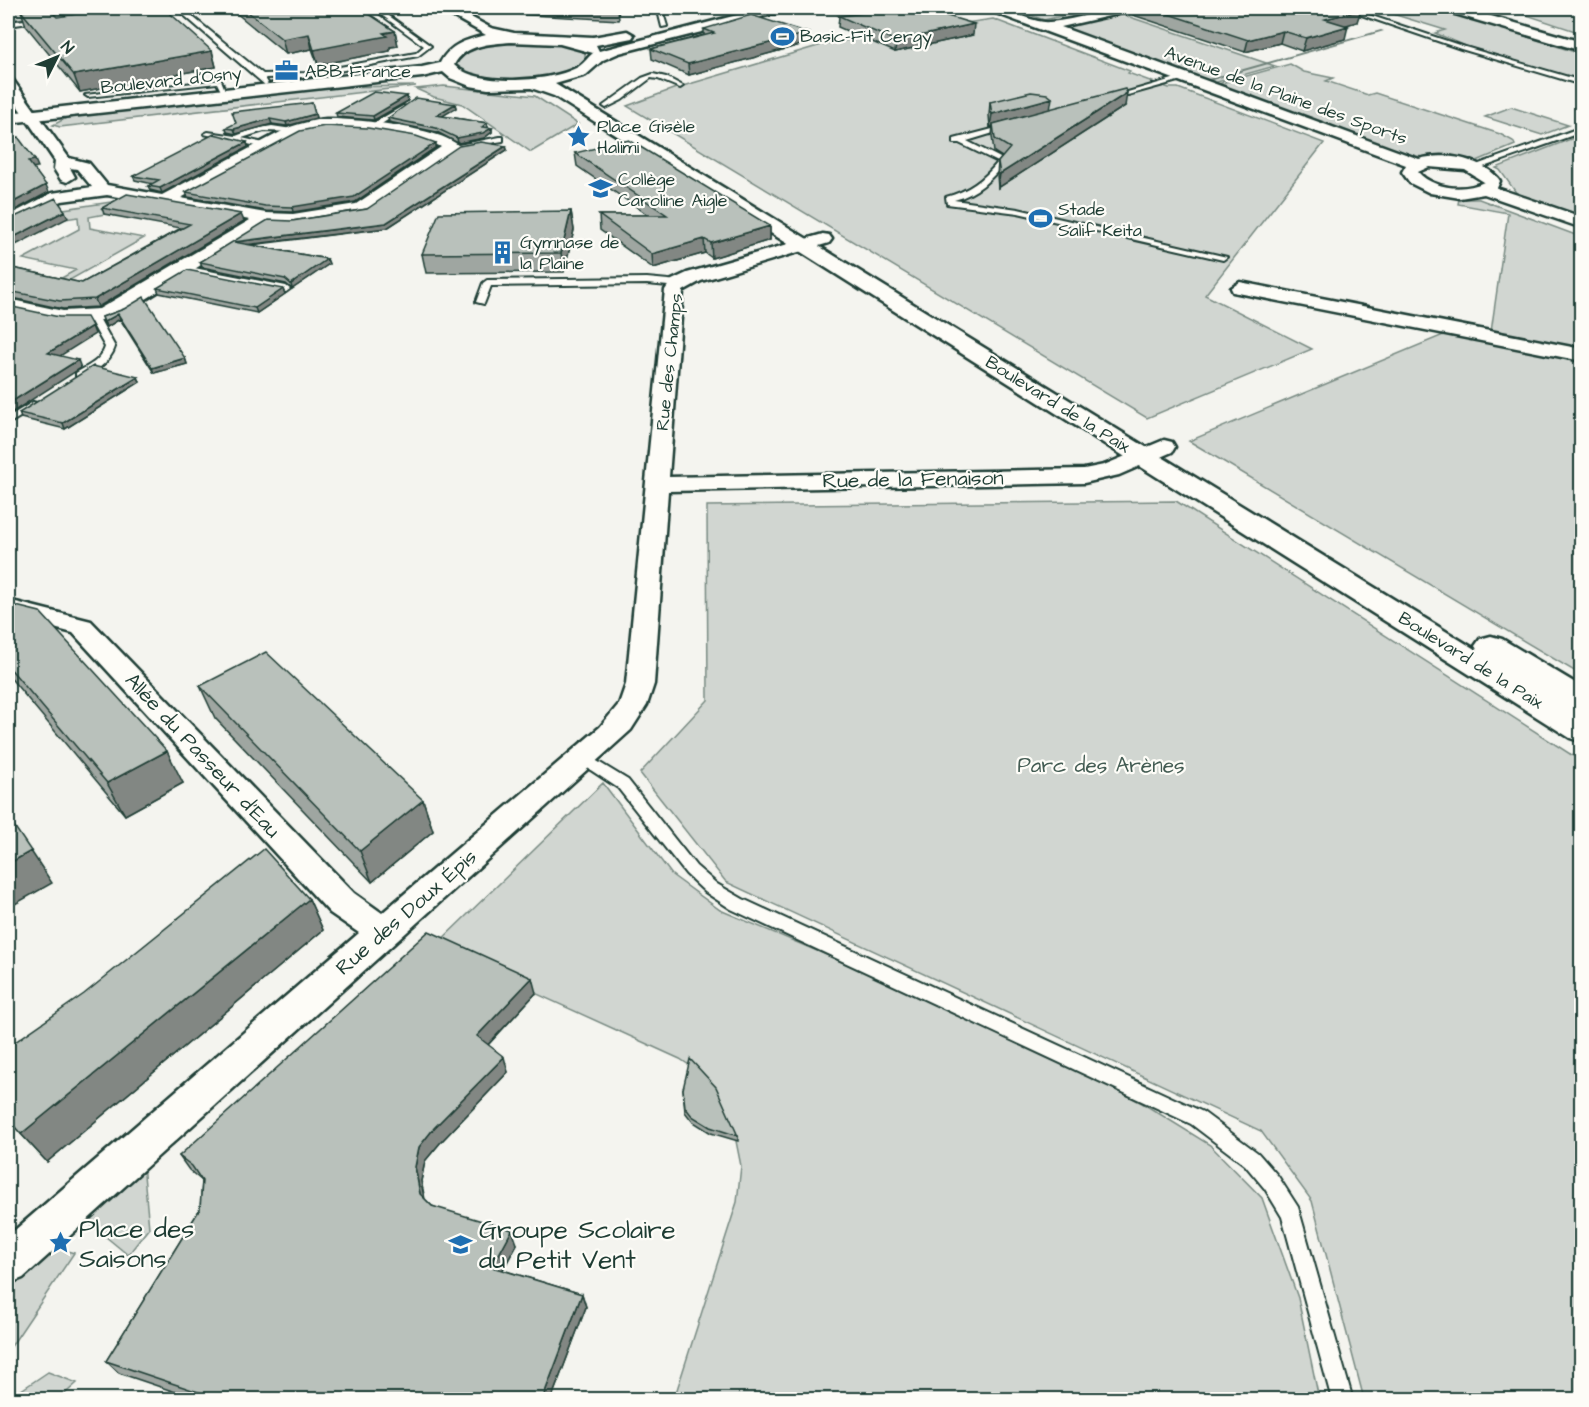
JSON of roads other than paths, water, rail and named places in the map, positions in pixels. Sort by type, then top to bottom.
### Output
[{"type":"main road","points":[[445,8],[486,31],[517,37],[571,40],[609,39],[662,19],[740,8]]},
{"type":"main road","points":[[532,83],[576,74],[596,59],[628,45],[779,8]]},
{"type":"main road","points":[[1450,8],[1581,47]]},
{"type":"main road","points":[[1460,8],[1581,47]]},
{"type":"main road","points":[[1476,8],[1581,39]]},
{"type":"main road","points":[[1494,8],[1581,39]]},
{"type":"main road","points":[[456,34],[461,40],[456,52]]},
{"type":"main road","points":[[468,80],[453,74],[446,66],[448,58],[456,52],[483,42],[517,37]]},
{"type":"main road","points":[[571,40],[592,49],[596,59]]},
{"type":"main road","name":"Boulevard d'Osny","points":[[304,85],[422,72],[446,66]]},
{"type":"main road","name":"Boulevard de la Paix","points":[[576,74],[571,80],[572,84],[813,241],[1154,452],[1581,730]]},
{"type":"main road","name":"Boulevard d'Osny","points":[[8,118],[225,94],[264,82],[304,85],[379,85],[468,80],[503,84],[532,83]]},
{"type":"main road","name":"Boulevard de la Paix","points":[[532,83],[545,85],[560,93],[813,241]]},
{"type":"main road","name":"Boulevard de la Paix","points":[[1154,452],[1581,702]]},
{"type":"street","name":"Avenue de la Plaine des Sports","points":[[975,8],[1043,28]]},
{"type":"street","name":"Avenue de la Plaine des Sports","points":[[988,8],[1418,164],[1437,162],[1472,168]]},
{"type":"street","points":[[1043,28],[1127,8]]},
{"type":"street","points":[[8,83],[63,161],[83,166],[103,191]]},
{"type":"street","points":[[8,222],[55,198],[103,191],[266,218],[293,219],[361,208],[452,147],[442,140],[323,122],[295,130],[165,200]]},
{"type":"street","points":[[63,161],[62,170],[78,194]]},
{"type":"street","name":"Avenue de la Plaine des Sports","points":[[1418,164],[1410,172],[1420,182],[1431,187],[1464,192],[1486,189],[1581,224]]},
{"type":"street","points":[[1472,168],[1482,172],[1492,181],[1486,189]]},
{"type":"street","points":[[10,308],[79,319],[94,318],[118,308],[266,218]]},
{"type":"street","name":"Rue des Champs","points":[[657,484],[673,294],[678,284],[813,241]]},
{"type":"street","points":[[1240,288],[1581,355]]},
{"type":"street","name":"Rue de la Fenaison","points":[[657,484],[1084,476],[1103,472],[1154,452]]},
{"type":"street","name":"Rue des Doux Épis","points":[[8,1263],[620,724],[636,703],[638,694],[657,484]]},
{"type":"street","name":"Allée du Passeur d'Eau","points":[[8,608],[82,627],[342,903],[383,932]]},
{"type":"lane","points":[[181,9],[264,82],[418,54],[428,46],[375,8]]},
{"type":"lane","points":[[652,8],[662,19],[674,9]]},
{"type":"lane","points":[[1344,8],[1463,48],[1581,83]]},
{"type":"lane","points":[[8,24],[54,18]]},
{"type":"lane","points":[[606,106],[618,103],[645,78],[652,75],[680,86]]},
{"type":"lane","points":[[1103,100],[1183,78]]},
{"type":"lane","points":[[88,95],[219,81],[225,94]]},
{"type":"lane","points":[[369,128],[412,103]]},
{"type":"lane","points":[[1013,125],[957,141],[1002,161],[980,188],[966,196],[949,199],[950,202],[1018,211],[1223,257]]},
{"type":"lane","points":[[208,134],[237,138],[268,129],[295,130]]},
{"type":"lane","points":[[1472,168],[1581,129]]},
{"type":"lane","points":[[237,138],[239,142],[265,146]]},
{"type":"lane","points":[[452,147],[500,139]]},
{"type":"lane","points":[[184,269],[286,289]]},
{"type":"lane","points":[[481,302],[487,283],[647,281],[678,284]]},
{"type":"lane","points":[[67,383],[106,358],[110,351],[110,346],[94,318]]},
{"type":"lane","points":[[8,421],[47,396]]},
{"type":"lane","points":[[582,757],[623,784],[692,870],[711,888],[737,904],[1197,1118],[1257,1161],[1291,1214],[1343,1400]]},
{"type":"waterway","points":[[1210,79],[1382,31]]},
{"type":"place","name":"Basic-Fit Cergy","points":[[782,36]]},
{"type":"place","name":"ABB France","points":[[287,71]]},
{"type":"place","name":"Place Gisèle Halimi","points":[[579,136]]},
{"type":"place","name":"Collège Caroline Aigle","points":[[600,189]]},
{"type":"place","name":"Stade Salif Keita","points":[[1040,219]]},
{"type":"place","name":"Gymnase de la Plaine","points":[[502,252]]},
{"type":"place","name":"Place des Saisons","points":[[61,1243]]},
{"type":"place","name":"Groupe Scolaire du Petit Vent","points":[[461,1244]]},
{"type":"park label","name":"Parc des Arènes","points":[[1101,765]]}]
